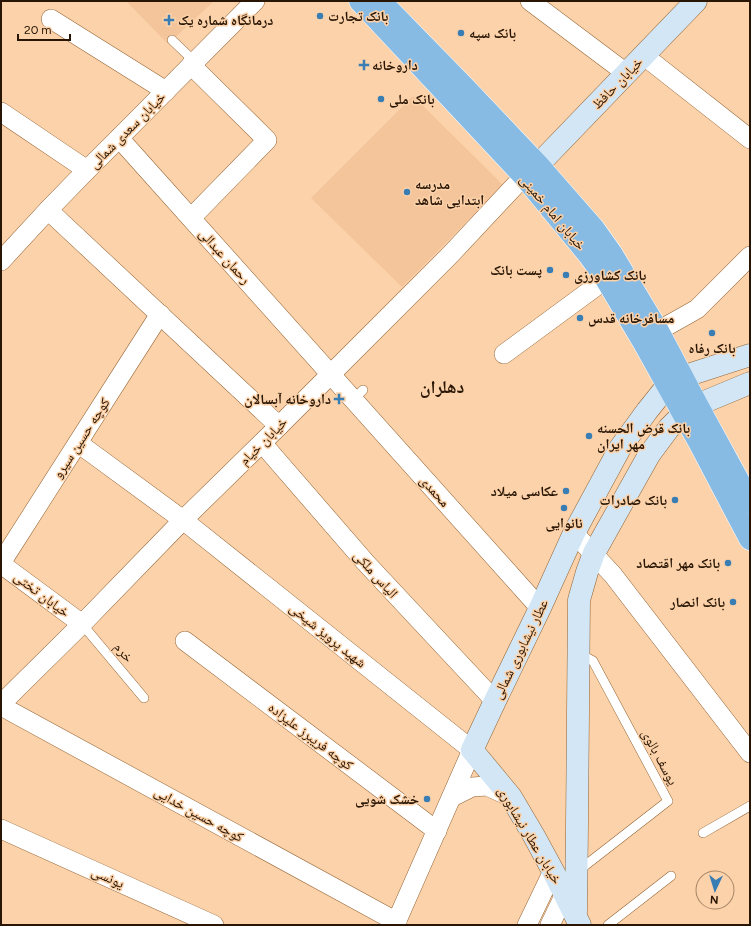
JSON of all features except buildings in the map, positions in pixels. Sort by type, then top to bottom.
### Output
[{"type":"highway","name":"خیابان امام خمینی","points":[[360,1],[531,171],[594,229],[611,253],[658,332],[675,382],[683,416],[750,539]]},
{"type":"highway","name":"خیابان امام خمینی","points":[[380,1],[462,85],[531,171],[606,279],[644,343],[675,382]]},
{"type":"highway","name":"خیابان امام خمینی","points":[[683,416],[750,502]]},
{"type":"main road","name":"خیابان حافظ","points":[[531,171],[696,1]]},
{"type":"main road","points":[[647,411],[658,408],[669,418],[683,416],[749,384],[744,357],[675,382]]},
{"type":"main road","name":"عطار نیشابوری شمالی","points":[[472,750],[574,533],[620,448],[647,411],[675,382]]},
{"type":"main road","points":[[578,920],[576,871],[579,600],[594,553],[649,455],[683,416]]},
{"type":"main road","name":"خیابان عطار نیشابوری","points":[[472,750],[511,797],[553,871],[578,920]]},
{"type":"street","name":"خیابان سعدی شمالی","points":[[1,261],[87,170],[255,1]]},
{"type":"street","points":[[530,1],[626,73]]},
{"type":"street","points":[[51,19],[166,91]]},
{"type":"street","points":[[643,55],[750,139]]},
{"type":"street","points":[[191,218],[267,140],[193,64]]},
{"type":"street","points":[[1,112],[87,170]]},
{"type":"street","name":"رحمان عبدالی","points":[[119,138],[330,374]]},
{"type":"street","name":"خیابان خیام","points":[[1,705],[183,520],[450,255],[531,171]]},
{"type":"street","points":[[48,210],[279,426]]},
{"type":"street","points":[[658,332],[697,309],[750,256]]},
{"type":"street","points":[[504,354],[606,279]]},
{"type":"street","name":"کوچه حسین سیرو","points":[[1,563],[160,314]]},
{"type":"street","name":"محمدی","points":[[330,374],[358,395],[540,608]]},
{"type":"street","name":"شهید پرویز شیخی","points":[[78,442],[183,520],[472,750]]},
{"type":"street","name":"الیاس ملکی","points":[[262,443],[366,562],[495,701]]},
{"type":"street","points":[[574,533],[594,553],[613,576],[750,753]]},
{"type":"street","name":"خیابان تختی","points":[[1,563],[82,624]]},
{"type":"street","name":"کوچه فریبرز علیزاده","points":[[185,641],[437,831]]},
{"type":"street","name":"کوچه حسین خدایی","points":[[1,705],[396,923]]},
{"type":"street","name":"عطار نیشابوری شمالی","points":[[396,923],[472,750]]},
{"type":"street","points":[[452,797],[472,787],[487,786],[511,797]]},
{"type":"street","name":"یونسی","points":[[1,830],[214,925]]},
{"type":"street","points":[[527,925],[553,871]]},
{"type":"street","points":[[550,925],[565,894]]},
{"type":"lane","points":[[172,40],[193,64]]},
{"type":"lane","name":"خرم","points":[[82,624],[144,698]]},
{"type":"lane","name":"یوسف بالوی","points":[[576,871],[668,801],[593,661],[578,653]]},
{"type":"lane","points":[[703,833],[750,806]]},
{"type":"lane","points":[[608,925],[671,876]]},
{"type":"shaded area","name":"درمانگاه شماره یک","points":[[126,1],[214,1],[168,44]]},
{"type":"shaded area","name":"مدرسه ابتدایی شاهد","points":[[413,96],[503,185],[402,287],[311,198]]},
{"type":"place","name":"بانک تجارت","points":[[320,16]]},
{"type":"place","name":"درمانگاه شماره یک","points":[[169,20]]},
{"type":"place","name":"بانک سپه","points":[[461,33]]},
{"type":"place","name":"داروخانه","points":[[364,65]]},
{"type":"place","name":"بانک ملی","points":[[381,99]]},
{"type":"place","name":"مدرسه ابتدایی شاهد","points":[[407,192]]},
{"type":"place","name":"پست بانک","points":[[550,270]]},
{"type":"place","name":"بانک کشاورزی","points":[[566,275]]},
{"type":"place","name":"مسافرخانه قدس","points":[[580,318]]},
{"type":"place","name":"بانک رفاه","points":[[712,333]]},
{"type":"place","name":"داروخانه آبسالان","points":[[339,399]]},
{"type":"place","name":"بانک قرض الحسنه مهر ایران","points":[[589,436]]},
{"type":"place","name":"عکاسی میلاد","points":[[566,491]]},
{"type":"place","name":"بانک صادرات","points":[[675,500]]},
{"type":"place","name":"نانوایی","points":[[564,508]]},
{"type":"place","name":"بانک مهر اقتصاد","points":[[728,563]]},
{"type":"place","name":"بانک انصار","points":[[733,602]]},
{"type":"place","name":"خشک شویی","points":[[427,799]]},
{"type":"district","name":"دهلران","points":[[442,387]]}]
